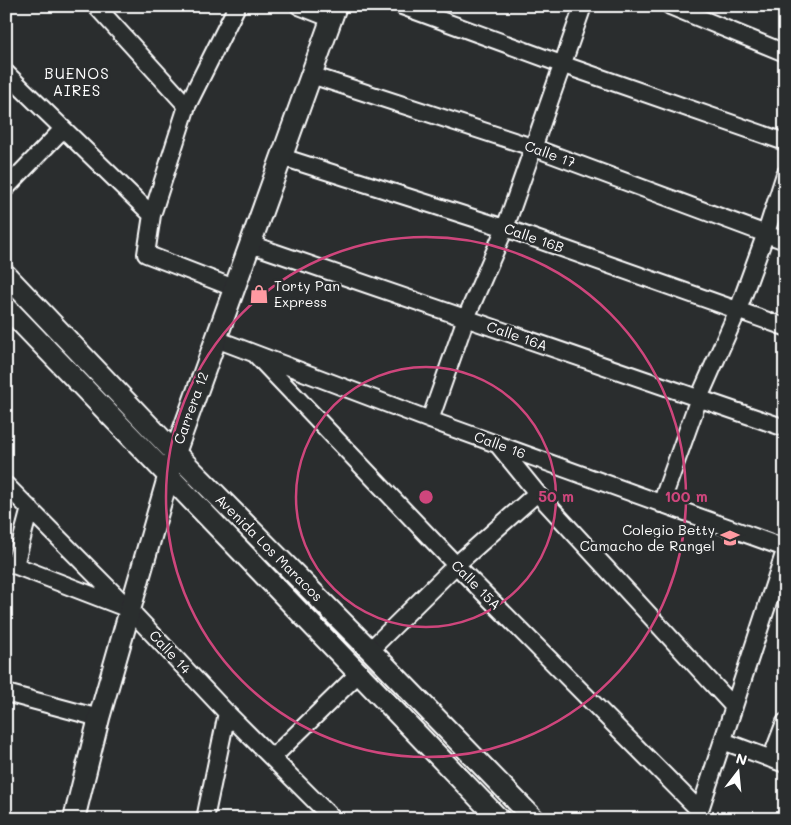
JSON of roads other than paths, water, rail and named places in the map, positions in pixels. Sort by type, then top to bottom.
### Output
[{"type":"street","points":[[96,6],[187,106]]},
{"type":"street","points":[[234,288],[146,254],[152,215],[187,106],[237,6]]},
{"type":"street","points":[[299,6],[334,12]]},
{"type":"street","points":[[402,6],[785,142]]},
{"type":"street","points":[[430,420],[466,318],[505,228],[561,64],[583,6]]},
{"type":"street","points":[[670,6],[785,53]]},
{"type":"street","name":"Carrera 12","points":[[74,819],[99,718],[168,474],[334,12]]},
{"type":"street","points":[[6,73],[152,215]]},
{"type":"street","name":"Calle 17","points":[[311,75],[532,147],[785,241]]},
{"type":"street","points":[[6,188],[63,129]]},
{"type":"street","name":"Calle 16B","points":[[282,157],[505,228],[785,327]]},
{"type":"street","points":[[661,504],[699,398],[738,310],[785,174]]},
{"type":"street","name":"Calle 16A","points":[[250,244],[785,428]]},
{"type":"street","name":"Avenida Los Maracos","points":[[6,275],[175,453],[534,819]]},
{"type":"street","name":"Avenida Los Maracos","points":[[6,307],[499,819]]},
{"type":"street","name":"Calle 16","points":[[216,339],[430,420],[785,549]]},
{"type":"street","name":"Calle 15A","points":[[256,355],[456,565],[699,815]]},
{"type":"street","points":[[498,444],[537,493],[734,707]]},
{"type":"street","name":"Calle 14","points":[[6,485],[130,610],[227,713],[333,819]]},
{"type":"street","points":[[370,650],[456,565],[537,493]]},
{"type":"street","points":[[30,508],[11,564],[130,610]]},
{"type":"street","points":[[699,815],[785,549]]},
{"type":"street","points":[[272,758],[359,673]]},
{"type":"street","points":[[6,693],[99,718]]},
{"type":"street","points":[[205,819],[227,713]]},
{"type":"street","points":[[723,741],[778,761],[785,722]]},
{"type":"place","name":"Torty Pan Express","points":[[259,294]]},
{"type":"place","name":"Colegio Betty Camacho de Rangel","points":[[730,538]]},
{"type":"district","name":"BUENOS AIRES","points":[[77,82]]}]
